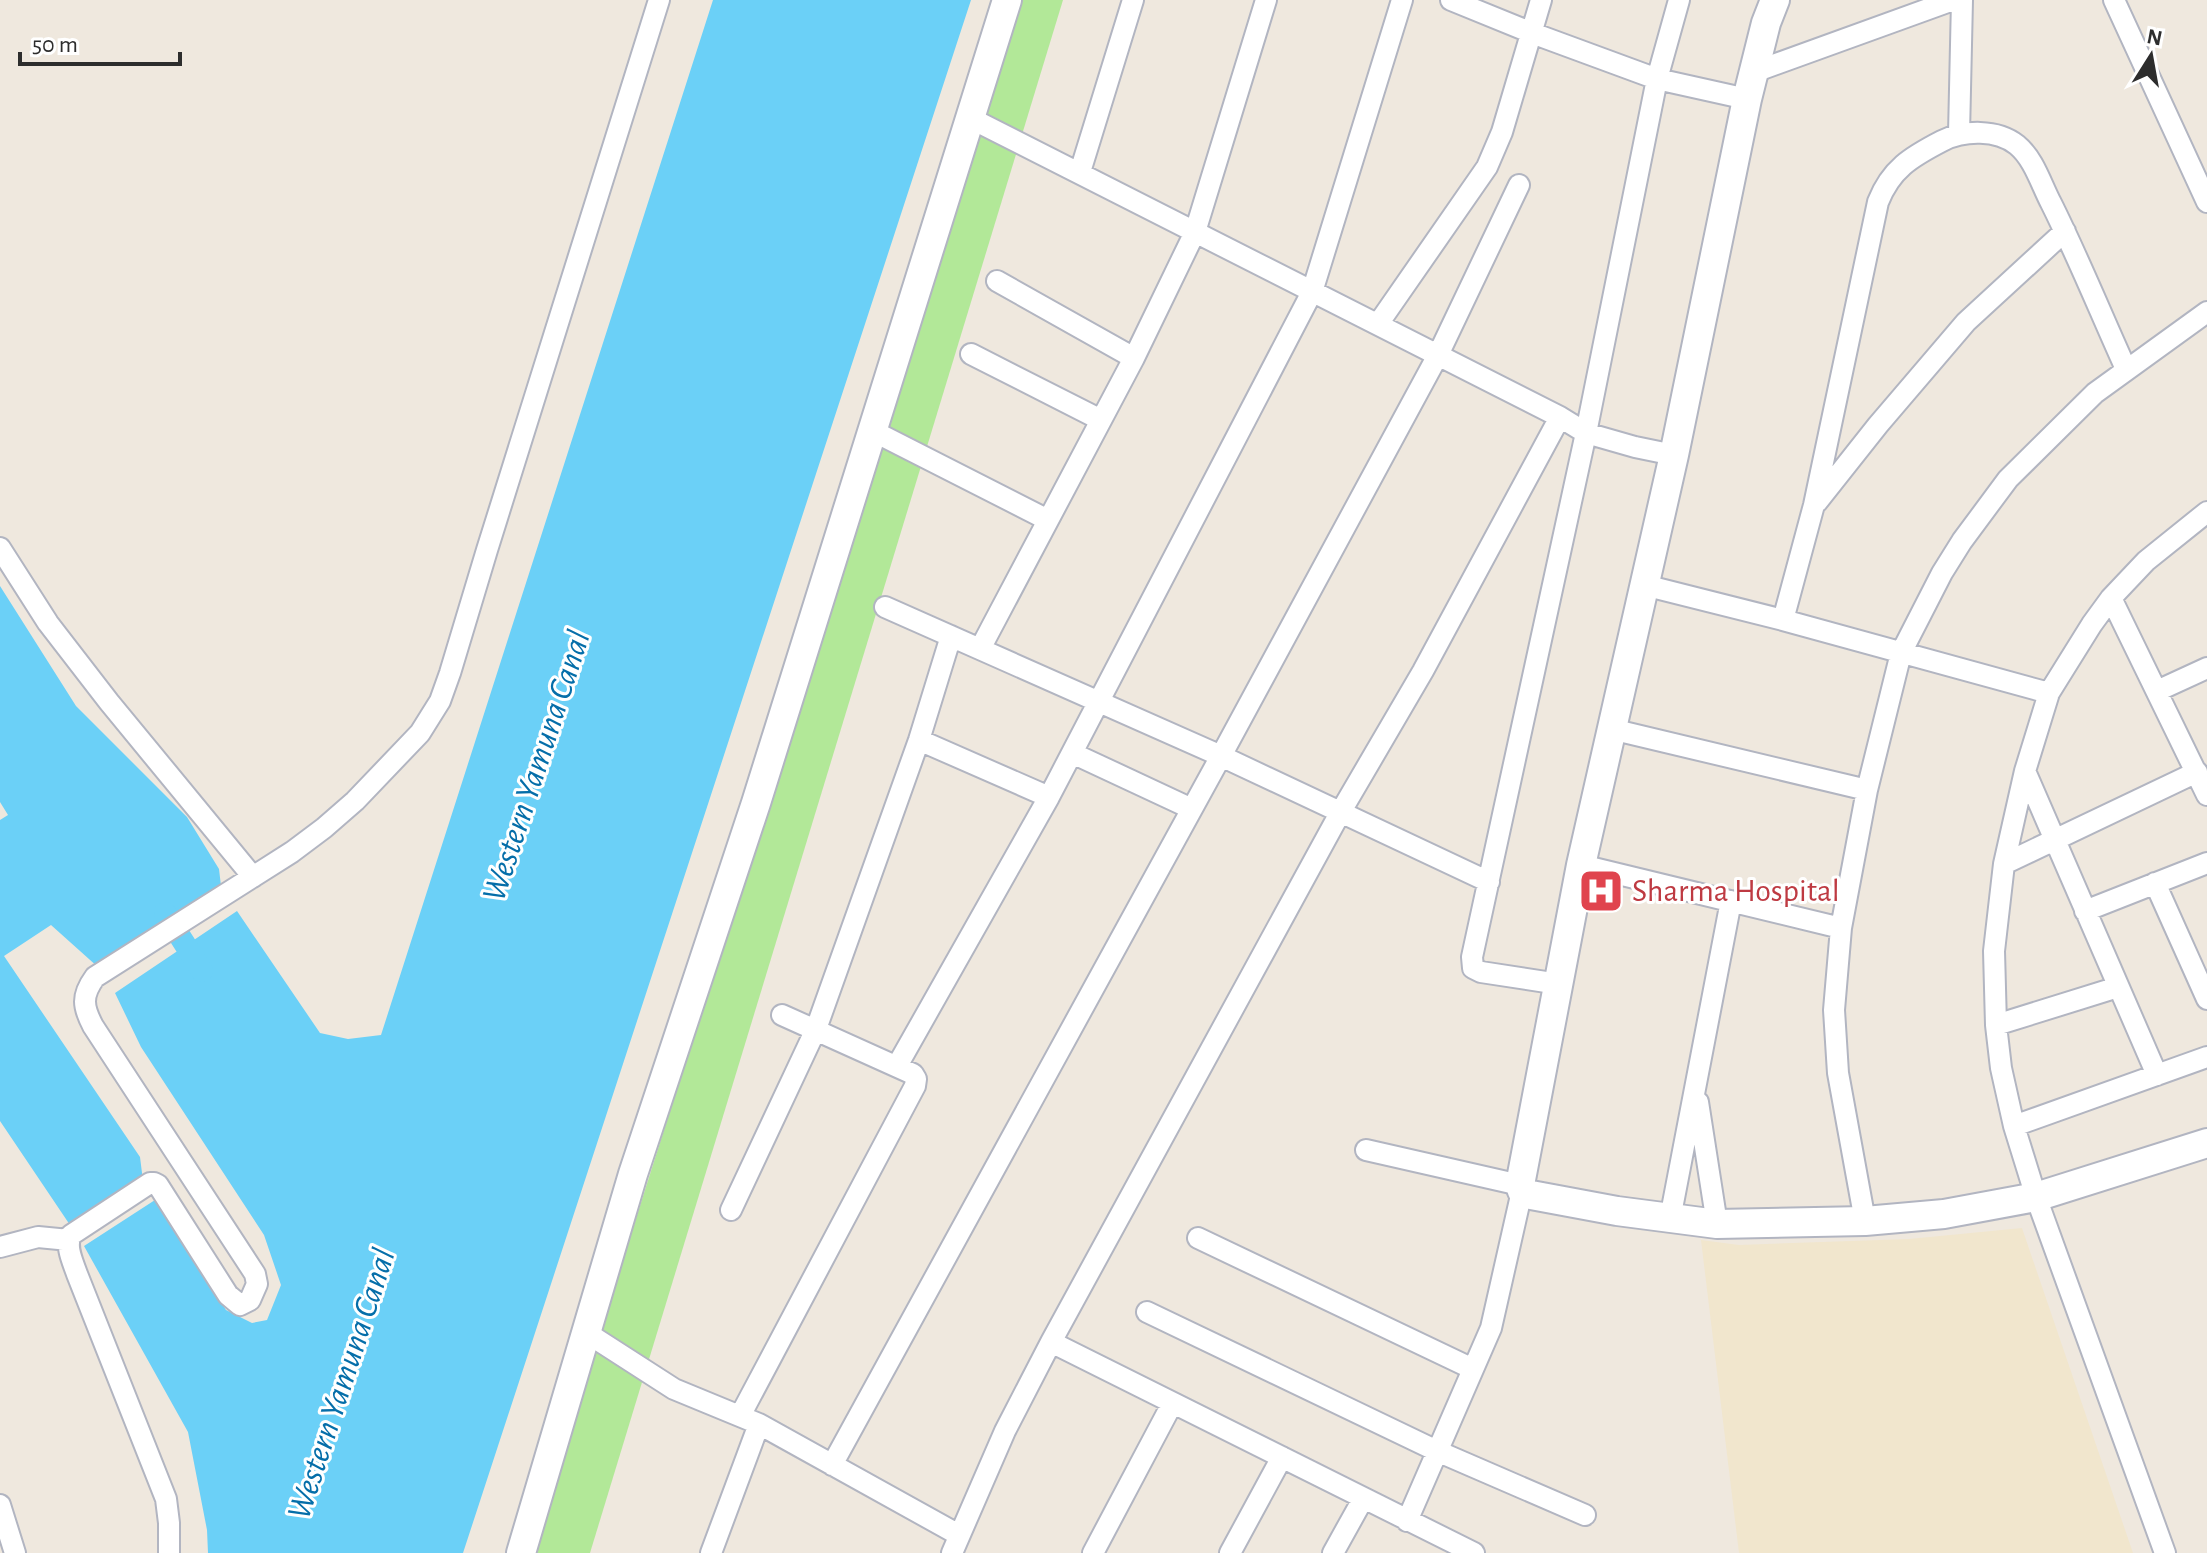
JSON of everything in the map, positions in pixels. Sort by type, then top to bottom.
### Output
[{"type":"street","points":[[0,1247],[38,1237],[70,1238],[154,1183],[228,1295],[240,1305],[250,1300],[257,1284],[255,1274],[84,1010],[88,986],[95,977],[324,828],[355,801],[420,733],[440,701],[659,0]]},
{"type":"street","points":[[521,1553],[633,1174],[756,803],[1007,0]]},
{"type":"street","points":[[1080,172],[1133,0]]},
{"type":"street","points":[[980,649],[1134,358],[1195,232],[1266,0]]},
{"type":"street","points":[[897,1066],[1049,797],[1312,292],[1402,0]]},
{"type":"street","points":[[1451,0],[1657,79],[1751,85],[1953,0]]},
{"type":"street","points":[[1378,324],[1487,167],[1502,132],[1541,0]]},
{"type":"street","points":[[1559,984],[1481,972],[1473,968],[1472,957],[1586,433],[1657,79],[1679,0]]},
{"type":"street","points":[[1407,1521],[1491,1328],[1521,1188],[1581,865],[1674,455],[1751,85],[1766,23],[1775,0]]},
{"type":"street","points":[[1959,134],[1962,0]]},
{"type":"street","points":[[2114,0],[2207,202]]},
{"type":"street","points":[[970,118],[1560,417],[1586,433],[1674,455]]},
{"type":"street","points":[[1783,620],[1814,505],[1878,202],[1884,187],[1905,162],[1959,134],[1984,134],[2016,144],[2028,156],[2065,231],[2126,369]]},
{"type":"street","points":[[832,1465],[1438,355],[1519,185]]},
{"type":"street","points":[[1814,505],[1966,322],[2065,231]]},
{"type":"street","points":[[997,281],[1134,358]]},
{"type":"street","points":[[1865,1221],[1836,1057],[1834,1010],[1841,928],[1867,790],[1901,653],[1942,573],[2008,479],[2095,393],[2207,312]]},
{"type":"street","points":[[971,354],[1101,420]]},
{"type":"street","points":[[587,1333],[674,1389],[749,1420],[832,1465],[956,1544],[1005,1431],[1051,1342],[1340,813],[1423,671],[1560,417]]},
{"type":"street","points":[[871,430],[1048,520]]},
{"type":"street","points":[[2165,1553],[2036,1197],[2014,1126],[2001,1068],[1996,1025],[1994,951],[2004,864],[2025,771],[2049,693],[2111,598],[2146,561],[2207,512]]},
{"type":"street","points":[[0,548],[48,623],[253,877]]},
{"type":"street","points":[[1644,585],[2049,693]]},
{"type":"street","points":[[2111,598],[2207,795]]},
{"type":"street","points":[[885,607],[1221,756],[1489,882]]},
{"type":"street","points":[[731,1210],[816,1029],[919,740],[951,636]]},
{"type":"street","points":[[2157,691],[2207,668]]},
{"type":"street","points":[[1611,729],[1867,790]]},
{"type":"street","points":[[919,740],[1049,797]]},
{"type":"street","points":[[1072,753],[1192,809]]},
{"type":"street","points":[[2025,771],[2157,1075]]},
{"type":"street","points":[[2004,864],[2197,772]]},
{"type":"street","points":[[2085,911],[2207,863]]},
{"type":"street","points":[[1581,865],[1841,928]]},
{"type":"street","points":[[2155,883],[2206,992]]},
{"type":"street","points":[[1670,1219],[1731,901]]},
{"type":"street","points":[[1996,1025],[2118,987]]},
{"type":"street","points":[[711,1553],[749,1420],[916,1079],[913,1074],[897,1066],[782,1015]]},
{"type":"street","points":[[2014,1126],[2207,1057]]},
{"type":"street","points":[[1695,1086],[1717,1224]]},
{"type":"street","points":[[1366,1150],[1617,1211],[1717,1224],[1865,1221],[1944,1214],[2036,1197],[2207,1143]]},
{"type":"street","points":[[70,1238],[69,1246],[77,1274],[166,1499],[169,1553]]},
{"type":"street","points":[[1198,1238],[1473,1369]]},
{"type":"street","points":[[1147,1312],[1437,1451],[1585,1515]]},
{"type":"street","points":[[1051,1342],[1407,1521],[1441,1546],[1474,1553]]},
{"type":"street","points":[[1093,1553],[1172,1404]]},
{"type":"street","points":[[1230,1553],[1282,1457]]},
{"type":"street","points":[[1333,1553],[1363,1499]]},
{"type":"street","points":[[0,1505],[15,1553]]},
{"type":"shaded area","points":[[2022,1228],[2133,1553],[1739,1553],[1701,1240],[1739,1245],[1909,1239]]},
{"type":"green space","points":[[1022,0],[1063,0],[590,1553],[530,1553]]},
{"type":"water","name":"Western Yamuna Canal","points":[[713,0],[971,0],[463,1553],[208,1553],[207,1530],[188,1432],[84,1246],[155,1200],[226,1310],[252,1323],[267,1320],[281,1285],[264,1235],[141,1047],[115,993],[237,911],[320,1033],[348,1039],[381,1035]]},
{"type":"water","points":[[0,586],[76,706],[187,817],[219,869],[221,886],[99,968],[51,925],[4,956],[140,1157],[143,1181],[72,1228],[0,1121],[0,820],[8,815],[0,802]]},
{"type":"building","points":[[1595,882],[1613,886],[1609,903],[1592,900]]},
{"type":"waterway","points":[[165,913],[202,971]]},
{"type":"place","name":"Sharma Hospital","points":[[1601,891]]}]
